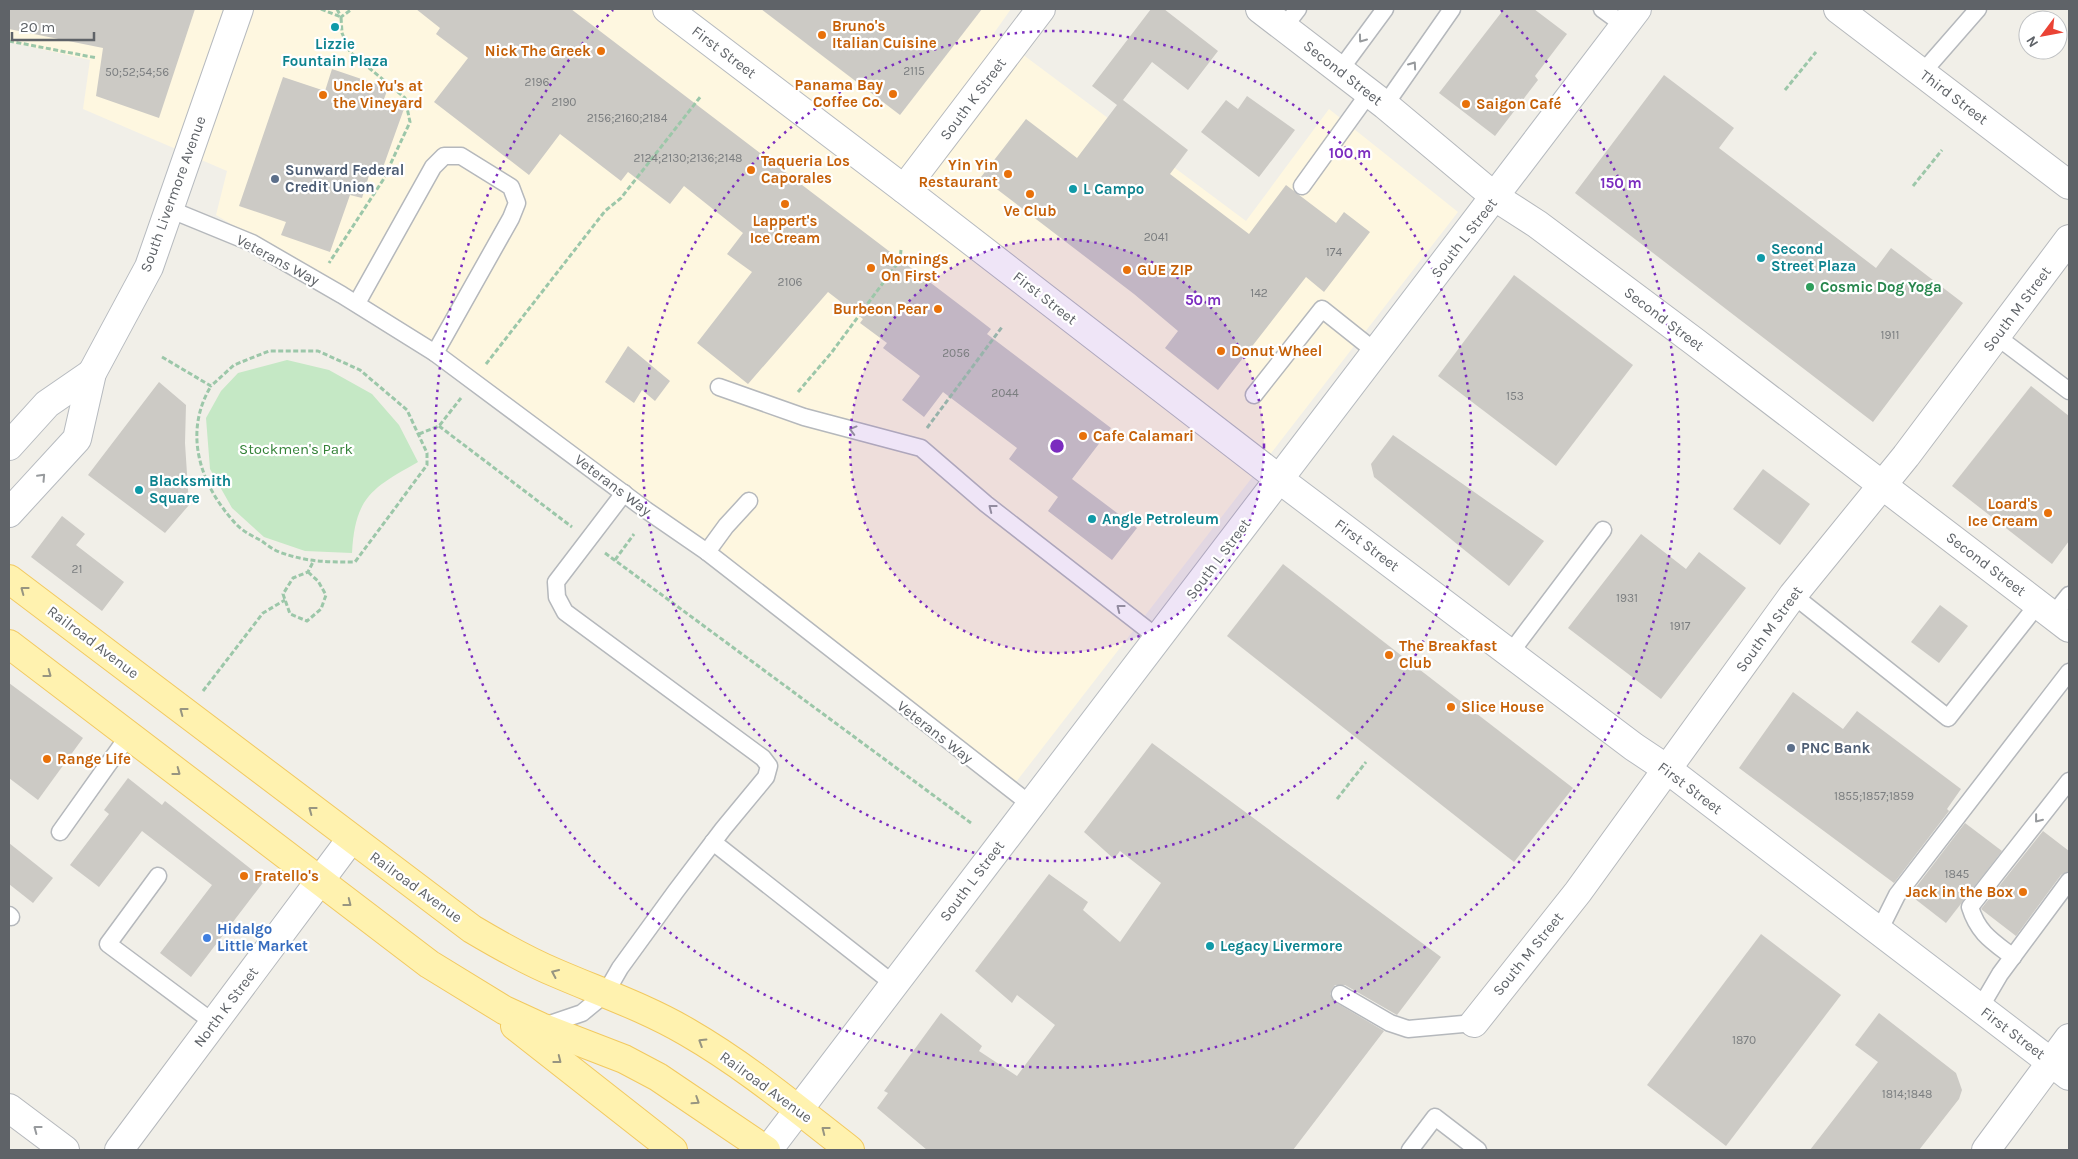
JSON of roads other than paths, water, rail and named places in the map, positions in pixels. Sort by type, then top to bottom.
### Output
[{"type":"main road","name":"Railroad Avenue","points":[[9,579],[472,929],[510,951],[686,1032],[728,1058],[850,1150]]},
{"type":"main road","points":[[9,644],[396,940],[464,987],[673,1150]]},
{"type":"main road","points":[[464,987],[541,1027],[624,1059],[658,1076],[767,1150]]},
{"type":"street","name":"South Livermore Avenue","points":[[9,513],[77,439],[92,373],[149,267],[239,9]]},
{"type":"street","name":"First Street","points":[[667,9],[904,189],[1279,479],[1634,747],[1667,769],[2060,1069]]},
{"type":"street","name":"South K Street","points":[[904,189],[1041,9]]},
{"type":"street","name":"Second Street","points":[[1260,9],[1291,18],[1340,70],[1495,197],[1537,224],[1882,485],[2057,610]]},
{"type":"street","name":"Third Street","points":[[1838,9],[2069,185]]},
{"type":"street","name":"South L Street","points":[[767,1150],[895,985],[1030,804],[1495,197],[1630,17]]},
{"type":"street","name":"South M Street","points":[[1474,1022],[1578,892],[1793,595],[1882,485],[2069,239]]},
{"type":"street","name":"South Livermore Avenue","points":[[9,446],[47,404],[92,373]]},
{"type":"street","name":"North K Street","points":[[122,1149],[351,839]]},
{"type":"street","points":[[1986,1150],[2060,1069],[2069,1038]]},
{"type":"street","points":[[9,1108],[65,1150]]},
{"type":"lane","points":[[1340,70],[1385,9]]},
{"type":"lane","points":[[1302,186],[1452,9]]},
{"type":"lane","points":[[1602,9],[1630,17]]},
{"type":"lane","points":[[1922,73],[1976,12]]},
{"type":"lane","points":[[357,303],[433,166],[444,156],[461,156],[511,187],[517,203],[511,218],[435,353]]},
{"type":"lane","name":"Veterans Way","points":[[169,209],[252,243],[357,303],[435,353],[707,552],[1030,804]]},
{"type":"lane","points":[[1254,395],[1322,309],[1376,352]]},
{"type":"lane","points":[[1996,336],[2069,391]]},
{"type":"lane","points":[[718,387],[804,417],[921,448],[986,504],[1158,638]]},
{"type":"lane","points":[[541,1027],[582,1013],[605,994],[620,968],[713,842],[766,777],[769,766],[763,758],[565,612],[557,597],[556,582],[624,493]]},
{"type":"lane","points":[[707,552],[722,531],[749,502]]},
{"type":"lane","points":[[1510,652],[1603,530]]},
{"type":"lane","points":[[1793,595],[1948,718],[2057,610]]},
{"type":"lane","points":[[1879,931],[1897,895],[2069,672]]},
{"type":"lane","points":[[60,832],[129,735]]},
{"type":"lane","points":[[2013,957],[1987,938],[1975,924],[1970,907],[2069,782]]},
{"type":"lane","points":[[713,842],[895,985]]},
{"type":"lane","points":[[158,876],[108,944],[214,1023]]},
{"type":"lane","points":[[1980,1008],[2013,957],[2069,881]]},
{"type":"lane","points":[[1340,994],[1390,1023],[1408,1030],[1474,1022]]},
{"type":"lane","points":[[1410,1150],[1435,1118],[1478,1150]]},
{"type":"place","name":"Lizzie Fountain Plaza","points":[[335,27]]},
{"type":"place","name":"Bruno's Italian Cuisine","points":[[822,35]]},
{"type":"place","name":"Nick The Greek","points":[[601,51]]},
{"type":"place","name":"Panama Bay Coffee Co.","points":[[893,94]]},
{"type":"place","name":"Uncle Yu's at the Vineyard","points":[[323,95]]},
{"type":"place","name":"Saigon Café","points":[[1466,104]]},
{"type":"place","name":"Taqueria Los Caporales","points":[[751,170]]},
{"type":"place","name":"Yin Yin Restaurant","points":[[1008,174]]},
{"type":"place","name":"Sunward Federal Credit Union","points":[[275,179]]},
{"type":"place","name":"L Campo","points":[[1073,189]]},
{"type":"place","name":"Ve Club","points":[[1030,194]]},
{"type":"place","name":"Lappert's Ice Cream","points":[[785,204]]},
{"type":"place","name":"Second Street Plaza","points":[[1761,258]]},
{"type":"place","name":"Mornings On First","points":[[871,268]]},
{"type":"place","name":"GUE ZIP","points":[[1127,270]]},
{"type":"place","name":"Cosmic Dog Yoga","points":[[1810,287]]},
{"type":"place","name":"Burbeon Pear","points":[[938,309]]},
{"type":"place","name":"Donut Wheel","points":[[1221,351]]},
{"type":"place","name":"Cafe Calamari","points":[[1083,436]]},
{"type":"place","name":"Blacksmith Square","points":[[139,490]]},
{"type":"place","name":"Loard's Ice Cream","points":[[2048,513]]},
{"type":"place","name":"Angle Petroleum","points":[[1092,519]]},
{"type":"place","name":"The Breakfast Club","points":[[1389,655]]},
{"type":"place","name":"Slice House","points":[[1451,707]]},
{"type":"place","name":"PNC Bank","points":[[1791,748]]},
{"type":"place","name":"Range Life","points":[[47,759]]},
{"type":"place","name":"Fratello's","points":[[244,876]]},
{"type":"place","name":"Jack in the Box","points":[[2023,892]]},
{"type":"place","name":"Hidalgo Little Market","points":[[207,938]]},
{"type":"place","name":"Legacy Livermore","points":[[1210,946]]},
{"type":"park label","name":"Stockmen's Park","points":[[296,449]]}]
